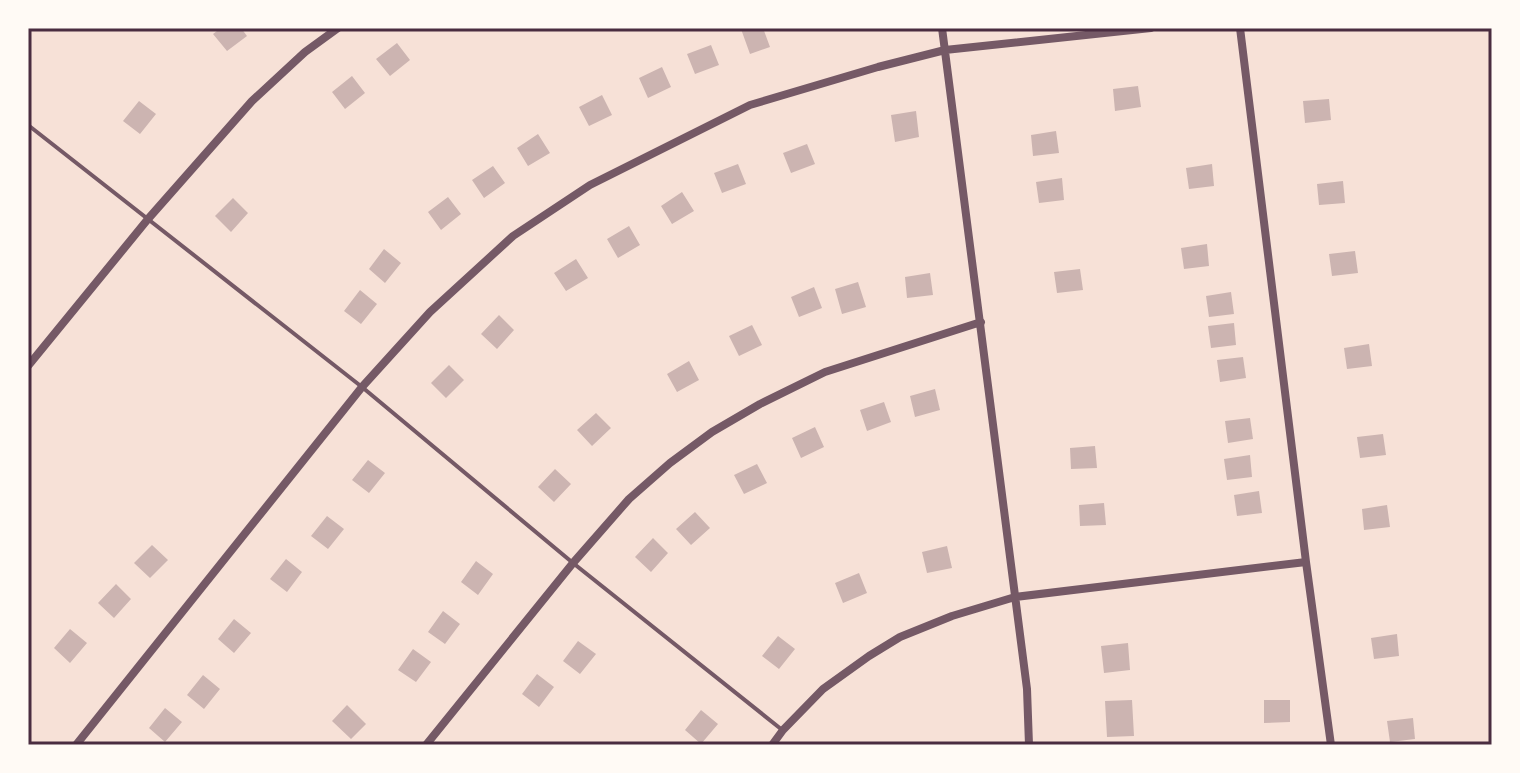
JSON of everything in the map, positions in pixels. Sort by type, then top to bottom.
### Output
[{"type":"street","points":[[28,366],[148,219],[252,101],[305,52],[338,28]]},
{"type":"street","points":[[942,28],[1027,689],[1029,745]]},
{"type":"street","points":[[76,745],[362,387],[430,312],[513,236],[590,185],[750,105],[945,50],[1151,28]]},
{"type":"street","points":[[1240,28],[1331,745]]},
{"type":"street","points":[[426,745],[573,563],[629,499],[670,463],[712,432],[825,372],[981,322]]},
{"type":"street","points":[[772,745],[823,689],[869,656],[900,637],[952,616],[1015,597],[1306,562]]},
{"type":"lane","points":[[28,125],[362,387],[573,563],[783,730]]},
{"type":"building","points":[[221,28],[241,28],[247,36],[227,51],[213,34]]},
{"type":"building","points":[[763,28],[770,47],[750,54],[741,29]]},
{"type":"building","points":[[397,43],[410,60],[390,76],[376,59]]},
{"type":"building","points":[[711,45],[719,65],[695,74],[687,54]]},
{"type":"building","points":[[662,67],[671,87],[648,98],[639,78]]},
{"type":"building","points":[[352,76],[365,93],[345,109],[332,92]]},
{"type":"building","points":[[1138,86],[1141,107],[1115,111],[1113,89]]},
{"type":"building","points":[[602,95],[612,115],[589,126],[579,107]]},
{"type":"building","points":[[1329,99],[1331,120],[1305,123],[1303,101]]},
{"type":"building","points":[[139,101],[156,114],[140,134],[123,121]]},
{"type":"building","points":[[916,111],[919,137],[895,142],[891,115]]},
{"type":"building","points":[[1056,131],[1059,153],[1033,156],[1031,135]]},
{"type":"building","points":[[538,134],[550,153],[528,166],[517,148]]},
{"type":"building","points":[[807,144],[815,164],[791,173],[783,153]]},
{"type":"building","points":[[738,164],[746,184],[722,193],[714,173]]},
{"type":"building","points":[[1212,164],[1214,186],[1189,189],[1186,168]]},
{"type":"building","points":[[493,166],[505,183],[484,198],[472,180]]},
{"type":"building","points":[[1062,178],[1064,200],[1039,203],[1036,182]]},
{"type":"building","points":[[1343,181],[1345,203],[1319,205],[1317,184]]},
{"type":"building","points":[[682,192],[694,211],[672,224],[661,206]]},
{"type":"building","points":[[448,197],[461,214],[441,230],[428,212]]},
{"type":"building","points":[[233,198],[248,213],[231,232],[215,216]]},
{"type":"building","points":[[629,226],[640,245],[618,258],[607,239]]},
{"type":"building","points":[[1207,244],[1209,266],[1184,269],[1181,248]]},
{"type":"building","points":[[384,249],[401,263],[385,283],[369,269]]},
{"type":"building","points":[[1355,251],[1358,273],[1332,276],[1329,254]]},
{"type":"building","points":[[576,259],[588,278],[566,291],[554,273]]},
{"type":"building","points":[[1080,269],[1083,290],[1057,293],[1054,272]]},
{"type":"building","points":[[930,273],[933,295],[907,298],[905,277]]},
{"type":"building","points":[[858,282],[866,307],[842,314],[835,289]]},
{"type":"building","points":[[814,287],[822,308],[799,317],[791,297]]},
{"type":"building","points":[[360,290],[377,304],[361,324],[344,311]]},
{"type":"building","points":[[1231,292],[1234,314],[1209,317],[1206,296]]},
{"type":"building","points":[[499,315],[514,330],[497,349],[481,334]]},
{"type":"building","points":[[1234,323],[1236,345],[1211,348],[1208,326]]},
{"type":"building","points":[[752,325],[762,345],[739,356],[729,336]]},
{"type":"building","points":[[1369,344],[1372,366],[1347,369],[1344,348]]},
{"type":"building","points":[[1243,357],[1246,378],[1220,382],[1217,360]]},
{"type":"building","points":[[689,361],[699,380],[677,392],[667,374]]},
{"type":"building","points":[[449,365],[464,380],[446,398],[431,383]]},
{"type":"building","points":[[935,389],[940,410],[915,417],[910,396]]},
{"type":"building","points":[[884,402],[891,422],[867,431],[860,410]]},
{"type":"building","points":[[596,413],[611,428],[592,446],[577,430]]},
{"type":"building","points":[[1250,418],[1253,439],[1228,443],[1225,421]]},
{"type":"building","points":[[815,427],[824,447],[801,458],[792,438]]},
{"type":"building","points":[[1383,434],[1386,455],[1360,458],[1357,437]]},
{"type":"building","points":[[1095,446],[1097,468],[1071,469],[1070,448]]},
{"type":"building","points":[[1250,455],[1252,477],[1227,480],[1224,459]]},
{"type":"building","points":[[368,460],[385,473],[369,493],[352,480]]},
{"type":"building","points":[[757,464],[767,483],[744,494],[734,475]]},
{"type":"building","points":[[555,469],[571,484],[554,502],[538,487]]},
{"type":"building","points":[[1259,491],[1262,513],[1237,516],[1234,495]]},
{"type":"building","points":[[1104,503],[1106,525],[1080,526],[1079,505]]},
{"type":"building","points":[[1387,505],[1390,527],[1364,530],[1362,509]]},
{"type":"building","points":[[695,512],[710,528],[691,545],[676,529]]},
{"type":"building","points":[[327,516],[344,529],[328,549],[311,536]]},
{"type":"building","points":[[653,538],[668,553],[651,572],[635,557]]},
{"type":"building","points":[[152,545],[168,560],[150,578],[134,563]]},
{"type":"building","points":[[947,546],[952,568],[927,573],[922,552]]},
{"type":"building","points":[[286,559],[302,572],[287,592],[270,579]]},
{"type":"building","points":[[476,561],[493,574],[478,595],[461,582]]},
{"type":"building","points":[[859,573],[867,593],[843,603],[835,583]]},
{"type":"building","points":[[116,584],[131,599],[114,618],[98,603]]},
{"type":"building","points":[[443,611],[460,624],[445,644],[428,632]]},
{"type":"building","points":[[234,619],[251,633],[234,653],[218,639]]},
{"type":"building","points":[[70,629],[87,643],[70,663],[54,648]]},
{"type":"building","points":[[1397,634],[1399,656],[1374,659],[1371,638]]},
{"type":"building","points":[[778,636],[795,649],[779,669],[762,656]]},
{"type":"building","points":[[578,641],[596,654],[580,674],[563,661]]},
{"type":"building","points":[[1128,643],[1130,670],[1104,673],[1101,646]]},
{"type":"building","points":[[413,649],[431,662],[416,682],[398,670]]},
{"type":"building","points":[[537,674],[554,687],[539,707],[522,694]]},
{"type":"building","points":[[203,675],[220,689],[204,709],[187,695]]},
{"type":"building","points":[[1132,700],[1134,736],[1107,737],[1105,701]]},
{"type":"building","points":[[1264,700],[1290,700],[1290,722],[1264,723]]},
{"type":"building","points":[[347,705],[366,724],[351,739],[332,721]]},
{"type":"building","points":[[165,708],[182,722],[165,742],[149,728]]},
{"type":"building","points":[[701,710],[718,724],[701,744],[685,730]]},
{"type":"building","points":[[1413,718],[1415,739],[1390,742],[1387,721]]}]
